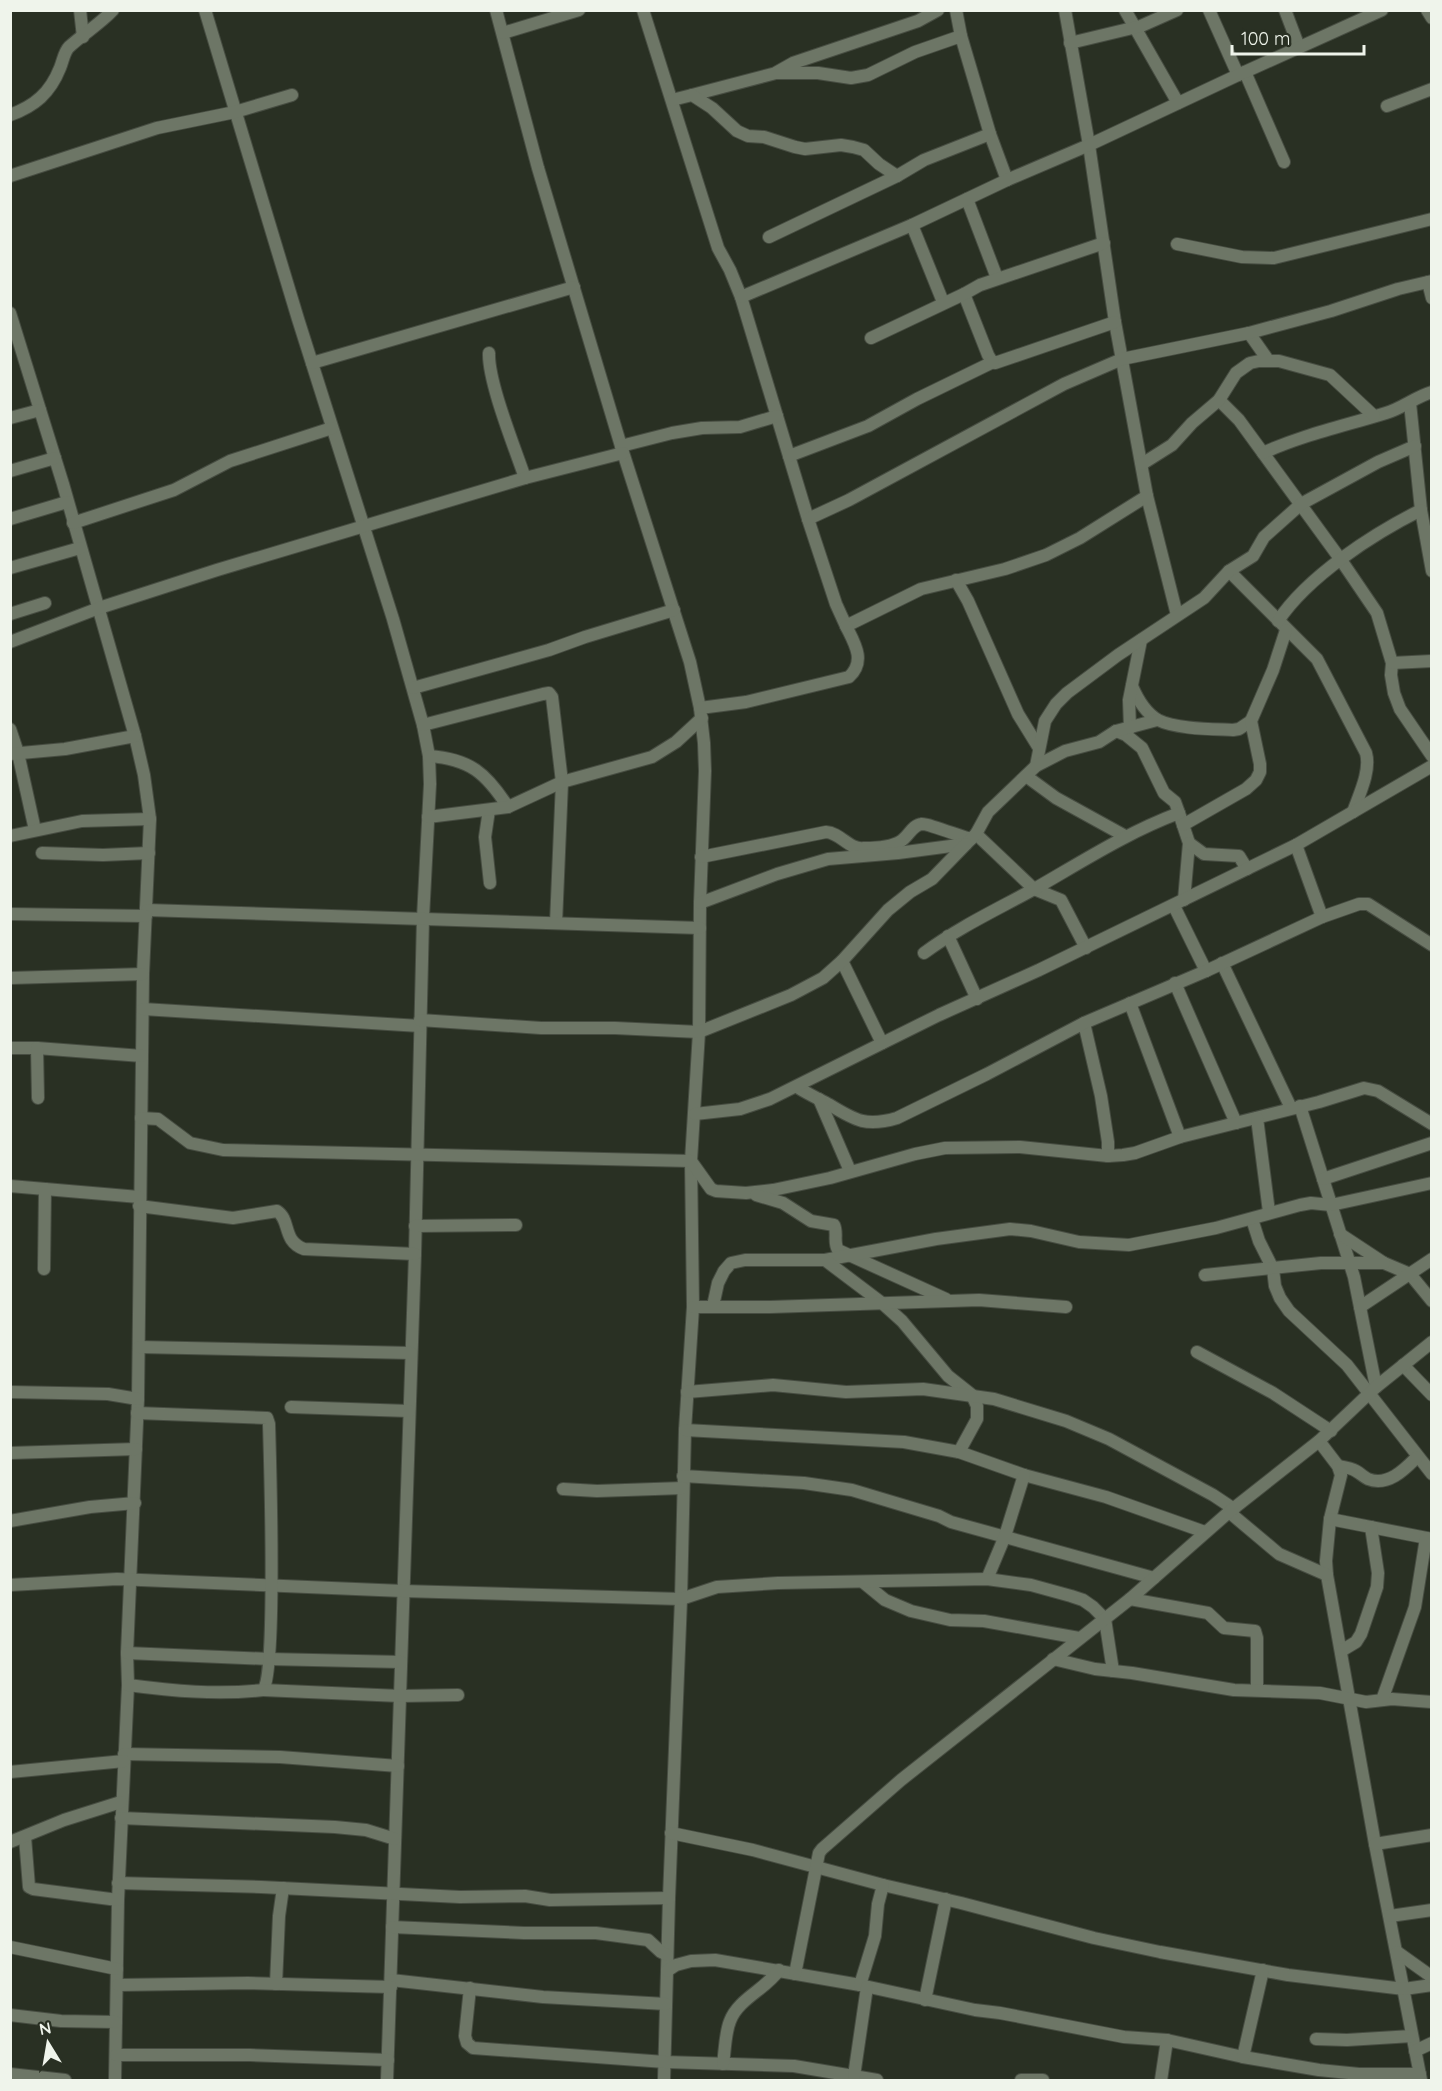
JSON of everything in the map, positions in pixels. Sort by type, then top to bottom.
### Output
[{"type":"street","points":[[80,10],[83,37]]},
{"type":"street","points":[[10,115],[24,110],[42,98],[58,72],[67,49],[113,10]]},
{"type":"street","points":[[205,10],[413,688],[429,756],[430,784],[423,918],[415,1254],[387,2080]]},
{"type":"street","points":[[496,10],[538,168],[622,449],[690,662],[701,713],[705,771],[699,928],[699,1032],[691,1161],[693,1307],[683,1482],[664,2080]]},
{"type":"street","points":[[503,33],[579,10]]},
{"type":"street","points":[[428,817],[508,807],[562,782],[651,757],[676,742],[701,713],[849,677],[858,664],[858,654],[836,604],[808,519],[741,297],[718,248],[643,10]]},
{"type":"street","points":[[776,73],[793,63],[918,21],[938,10]]},
{"type":"street","points":[[956,10],[961,36],[990,134],[1007,180]]},
{"type":"street","points":[[1065,10],[1089,145],[1115,322],[1147,496],[1177,615]]},
{"type":"street","points":[[1125,10],[1178,103]]},
{"type":"street","points":[[1070,43],[1134,27],[1177,10]]},
{"type":"street","points":[[1209,10],[1284,162]]},
{"type":"street","points":[[1285,10],[1299,47]]},
{"type":"street","points":[[741,297],[912,225],[1382,10]]},
{"type":"street","points":[[1427,10],[1431,18]]},
{"type":"street","points":[[672,100],[776,73],[818,73],[851,78],[868,75],[915,52],[961,36]]},
{"type":"street","points":[[1387,106],[1431,88]]},
{"type":"street","points":[[10,176],[157,128],[235,112],[292,95]]},
{"type":"street","points":[[692,95],[712,108],[737,131],[748,136],[764,137],[805,149],[842,145],[853,147],[864,150],[897,176]]},
{"type":"street","points":[[769,237],[897,176],[915,164],[990,134]]},
{"type":"street","points":[[967,199],[997,278]]},
{"type":"street","points":[[1177,244],[1242,257],[1274,258],[1431,219]]},
{"type":"street","points":[[912,225],[943,302]]},
{"type":"street","points":[[871,338],[997,278],[1104,243]]},
{"type":"street","points":[[808,519],[849,500],[1064,384],[1122,359],[1249,333],[1331,311],[1398,289],[1430,282],[1431,298]]},
{"type":"street","points":[[312,363],[574,287]]},
{"type":"street","points":[[964,294],[993,362]]},
{"type":"street","points":[[10,313],[16,347],[55,458],[135,736],[144,775],[150,819],[143,974],[138,1399],[127,1653],[128,1685],[118,1883],[115,2080]]},
{"type":"street","points":[[789,456],[868,426],[993,362],[1115,322]]},
{"type":"street","points":[[1249,333],[1268,360]]},
{"type":"street","points":[[489,352],[498,394],[525,478]]},
{"type":"street","points":[[1142,464],[1172,445],[1192,423],[1219,400],[1231,380],[1250,363],[1268,360],[1330,375],[1374,416]]},
{"type":"street","points":[[1263,453],[1290,441],[1401,408],[1420,395],[1431,392]]},
{"type":"street","points":[[1219,400],[1239,420],[1377,613],[1392,663],[1393,684],[1400,709],[1431,756]]},
{"type":"street","points":[[1410,403],[1421,510],[1431,571]]},
{"type":"street","points":[[10,418],[40,410]]},
{"type":"street","points":[[10,642],[99,608],[672,433],[702,428],[740,428],[777,416]]},
{"type":"street","points":[[73,523],[174,490],[230,461],[332,428]]},
{"type":"street","points":[[1036,766],[1045,722],[1056,704],[1094,672],[1211,592],[1229,571],[1253,556],[1264,537],[1300,504],[1378,462],[1415,446]]},
{"type":"street","points":[[10,471],[55,458]]},
{"type":"street","points":[[846,626],[935,584],[1005,568],[1046,555],[1080,538],[1147,496]]},
{"type":"street","points":[[10,519],[67,502]]},
{"type":"street","points":[[143,1010],[328,1022],[699,1032],[791,995],[823,978],[842,961],[883,915],[910,892],[932,879],[971,839],[988,812],[1036,766],[1065,751],[1099,742],[1116,731],[1157,720],[1184,727],[1233,730],[1251,721],[1273,670],[1282,626],[1295,598],[1378,533],[1421,510]]},
{"type":"street","points":[[10,568],[80,548]]},
{"type":"street","points":[[1229,571],[1317,659],[1366,753],[1368,763],[1353,812]]},
{"type":"street","points":[[956,580],[968,601],[1018,714],[1039,748]]},
{"type":"street","points":[[10,614],[45,603]]},
{"type":"street","points":[[413,688],[549,650],[585,636],[674,610]]},
{"type":"street","points":[[1130,728],[1129,700],[1142,640]]},
{"type":"street","points":[[1392,663],[1431,661]]},
{"type":"street","points":[[1132,686],[1141,703],[1157,720]]},
{"type":"street","points":[[423,725],[549,693],[554,702],[562,782],[556,923]]},
{"type":"street","points":[[924,953],[948,936],[1125,836],[1181,819],[1246,789],[1256,780],[1260,772],[1251,721]]},
{"type":"street","points":[[10,729],[14,754],[35,830]]},
{"type":"street","points":[[1116,731],[1126,735],[1142,748],[1160,787],[1167,797],[1175,802],[1189,843],[1179,903],[1206,970]]},
{"type":"street","points":[[14,754],[65,749],[135,736]]},
{"type":"street","points":[[429,756],[449,757],[464,762],[481,772],[508,807]]},
{"type":"street","points":[[695,1114],[740,1109],[770,1100],[939,1015],[1086,948],[1296,845],[1431,766]]},
{"type":"street","points":[[1026,776],[1056,798],[1125,836]]},
{"type":"street","points":[[489,810],[485,837],[490,883]]},
{"type":"street","points":[[10,836],[82,821],[150,819]]},
{"type":"street","points":[[701,857],[826,832],[831,832],[853,847],[861,849],[897,843],[914,827],[926,824],[940,831],[971,839],[1034,889],[1061,900],[1086,948]]},
{"type":"street","points":[[700,903],[777,874],[828,860],[898,853],[971,839]]},
{"type":"street","points":[[1189,843],[1204,854],[1239,856],[1247,869]]},
{"type":"street","points":[[1296,845],[1322,917]]},
{"type":"street","points":[[42,853],[103,855],[149,853]]},
{"type":"street","points":[[797,1086],[862,1122],[883,1122],[897,1118],[1084,1023],[1322,917],[1359,904],[1368,904],[1431,945]]},
{"type":"street","points":[[10,914],[147,913],[423,918],[699,928]]},
{"type":"street","points":[[948,936],[976,999]]},
{"type":"street","points":[[842,961],[882,1043]]},
{"type":"street","points":[[1222,963],[1295,1107],[1323,1179],[1354,1277],[1373,1390]]},
{"type":"street","points":[[10,978],[143,974]]},
{"type":"street","points":[[1175,983],[1236,1123]]},
{"type":"street","points":[[1130,1003],[1180,1137]]},
{"type":"street","points":[[1084,1023],[1101,1096],[1108,1155]]},
{"type":"street","points":[[10,1048],[142,1056]]},
{"type":"street","points":[[37,1048],[38,1098]]},
{"type":"street","points":[[747,1193],[798,1185],[908,1155],[945,1148],[1020,1147],[1108,1155],[1135,1153],[1180,1137],[1319,1102],[1364,1088],[1371,1088],[1386,1095],[1431,1124]]},
{"type":"street","points":[[819,1100],[850,1171]]},
{"type":"street","points":[[141,1118],[158,1119],[190,1143],[223,1150],[691,1161]]},
{"type":"street","points":[[1257,1118],[1269,1212]]},
{"type":"street","points":[[1323,1179],[1431,1143]]},
{"type":"street","points":[[691,1161],[711,1189],[747,1193],[783,1203],[810,1221],[834,1225],[836,1246],[848,1256],[950,1301]]},
{"type":"street","points":[[713,1306],[718,1283],[724,1270],[731,1263],[745,1260],[825,1260],[936,1239],[1010,1229],[1031,1231],[1079,1242],[1129,1245],[1181,1236],[1311,1203],[1331,1205],[1431,1183]]},
{"type":"street","points":[[10,1186],[139,1202],[232,1218],[277,1211],[282,1215],[291,1240],[304,1249],[415,1254]]},
{"type":"street","points":[[44,1269],[45,1190]]},
{"type":"street","points":[[1252,1219],[1259,1241],[1274,1269],[1275,1286],[1289,1311],[1373,1390],[1417,1457],[1431,1471]]},
{"type":"street","points":[[415,1226],[516,1225]]},
{"type":"street","points":[[1340,1234],[1384,1263],[1410,1274],[1431,1301]]},
{"type":"street","points":[[1360,1307],[1431,1259]]},
{"type":"street","points":[[825,1260],[902,1321],[948,1376],[972,1395],[977,1419],[959,1452]]},
{"type":"street","points":[[1205,1275],[1321,1263],[1384,1263]]},
{"type":"street","points":[[693,1307],[950,1301],[1001,1301],[1066,1307]]},
{"type":"street","points":[[795,1974],[819,1853],[822,1850],[901,1780],[1130,1599],[1205,1532],[1320,1441],[1373,1390],[1431,1342]]},
{"type":"street","points":[[139,1347],[411,1353]]},
{"type":"street","points":[[1197,1352],[1273,1393],[1331,1431]]},
{"type":"street","points":[[1403,1365],[1431,1395]]},
{"type":"street","points":[[687,1392],[773,1385],[846,1392],[923,1389],[994,1399],[1066,1421],[1109,1438],[1213,1494],[1279,1554],[1328,1575]]},
{"type":"street","points":[[10,1392],[108,1394],[138,1399]]},
{"type":"street","points":[[291,1407],[408,1411]]},
{"type":"street","points":[[137,1413],[267,1418],[269,1424],[271,1586],[269,1659],[266,1686],[262,1690]]},
{"type":"street","points":[[685,1430],[904,1442],[959,1452],[1024,1475],[1090,1492],[1205,1532]]},
{"type":"street","points":[[667,1971],[683,1963],[704,1960],[779,1970],[1124,2037],[1167,2040],[1243,2057],[1339,2072],[1421,2078],[1375,1844],[1326,1561],[1330,1519],[1341,1476],[1338,1466],[1320,1441]]},
{"type":"street","points":[[10,1453],[136,1449]]},
{"type":"street","points":[[1338,1466],[1356,1471],[1366,1479],[1374,1481],[1401,1473],[1417,1457]]},
{"type":"street","points":[[987,1579],[1005,1536],[1024,1475]]},
{"type":"street","points":[[563,1488],[597,1491],[683,1482],[804,1483],[852,1490],[939,1516],[951,1522],[1154,1578]]},
{"type":"street","points":[[10,1521],[90,1507],[135,1503]]},
{"type":"street","points":[[1330,1519],[1429,1538],[1415,1607],[1382,1700]]},
{"type":"street","points":[[1341,1651],[1352,1645],[1361,1634],[1377,1587],[1378,1573],[1371,1527]]},
{"type":"street","points":[[1312,1570],[1326,1561]]},
{"type":"street","points":[[10,1585],[131,1579],[403,1591],[681,1599],[717,1587],[777,1583],[987,1579],[1031,1585],[1083,1600],[1105,1619],[1113,1671]]},
{"type":"street","points":[[863,1582],[885,1600],[911,1611],[950,1620],[984,1621],[1079,1638]]},
{"type":"street","points":[[1130,1599],[1208,1613],[1224,1628],[1256,1631],[1257,1690]]},
{"type":"street","points":[[127,1653],[401,1662]]},
{"type":"street","points":[[1053,1659],[1077,1666],[1204,1687],[1320,1693],[1366,1702],[1392,1699],[1431,1702]]},
{"type":"street","points":[[128,1685],[183,1692],[262,1690],[400,1696],[458,1695]]},
{"type":"street","points":[[10,1772],[124,1757],[280,1757],[398,1766]]},
{"type":"street","points":[[10,1842],[121,1802]]},
{"type":"street","points":[[121,1818],[335,1827],[366,1830],[396,1839]]},
{"type":"street","points":[[671,1833],[753,1850],[1094,1938],[1192,1959],[1288,1975],[1404,1989],[1431,1985]]},
{"type":"street","points":[[1375,1844],[1431,1834]]},
{"type":"street","points":[[25,1837],[29,1887],[118,1900]]},
{"type":"street","points":[[118,1883],[460,1897],[669,1898]]},
{"type":"street","points":[[854,2076],[863,1986],[875,1936],[878,1904],[884,1885]]},
{"type":"street","points":[[276,1984],[279,1916],[283,1888]]},
{"type":"street","points":[[925,2000],[946,1899]]},
{"type":"street","points":[[1390,1916],[1431,1910]]},
{"type":"street","points":[[392,1927],[524,1933],[596,1933],[648,1940],[667,1955]]},
{"type":"street","points":[[10,1947],[117,1969]]},
{"type":"street","points":[[1396,1952],[1431,1977]]},
{"type":"street","points":[[723,2064],[730,2021],[740,2007],[779,1970]]},
{"type":"street","points":[[1243,2057],[1263,1970]]},
{"type":"street","points":[[118,1985],[391,1983],[470,1988],[543,1997],[666,2004]]},
{"type":"street","points":[[470,1988],[465,2036],[467,2043],[473,2048],[665,2062],[794,2066],[877,2080]]},
{"type":"street","points":[[10,2015],[61,2021],[116,2022]]},
{"type":"street","points":[[1316,2039],[1347,2040],[1412,2036]]},
{"type":"street","points":[[1161,2080],[1167,2040]]},
{"type":"street","points":[[1415,2051],[1431,2043]]},
{"type":"street","points":[[116,2055],[250,2055],[388,2060]]},
{"type":"street","points":[[10,2074],[65,2080]]},
{"type":"street","points":[[1021,2080],[1044,2080]]}]
